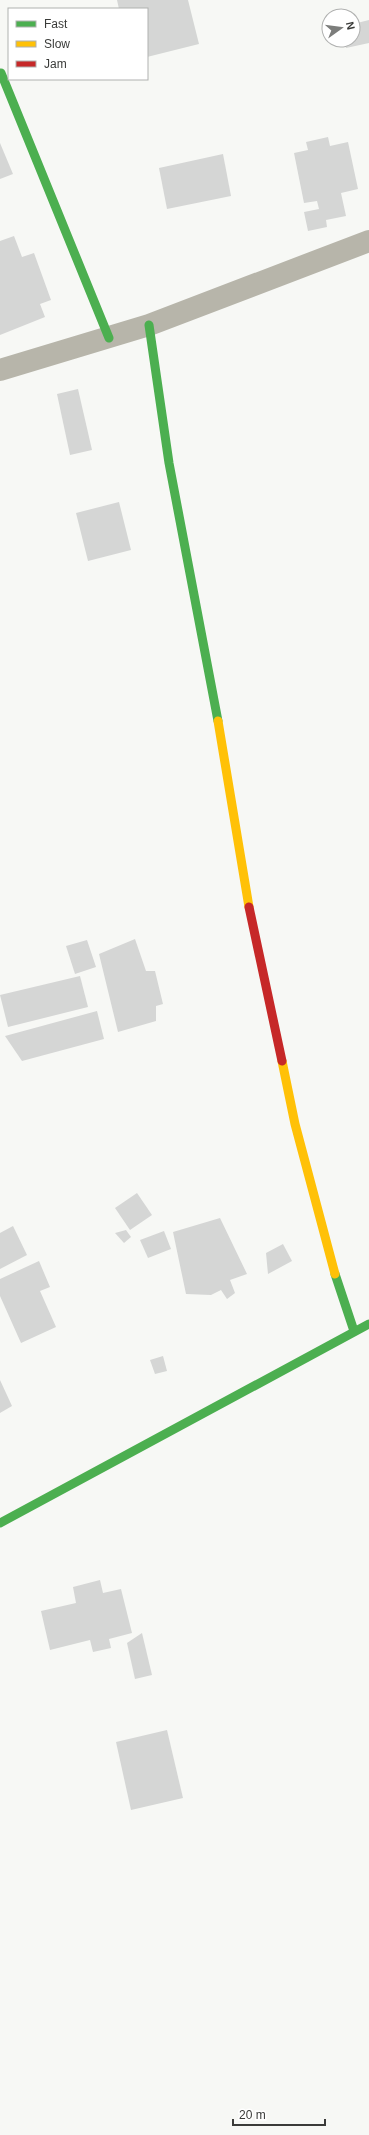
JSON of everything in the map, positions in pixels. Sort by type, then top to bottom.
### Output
[{"type":"street","points":[[1,73],[109,338]]},
{"type":"street","points":[[0,370],[149,325],[369,241]]},
{"type":"street","points":[[149,325],[169,463],[208,665],[250,911],[295,1124],[338,1286],[354,1332]]},
{"type":"street","points":[[0,1523],[369,1324]]},
{"type":"building","points":[[117,0],[188,0],[199,44],[148,57],[148,8],[119,8]]},
{"type":"building","points":[[369,20],[369,43],[361,45],[361,22]]},
{"type":"building","points":[[328,137],[330,146],[348,142],[358,189],[341,193],[346,216],[326,220],[327,227],[308,231],[304,212],[319,209],[317,201],[304,203],[294,153],[308,150],[306,142]]},
{"type":"building","points":[[0,143],[13,174],[0,179]]},
{"type":"building","points":[[223,154],[231,196],[167,209],[159,168]]},
{"type":"building","points":[[14,236],[22,257],[34,253],[51,300],[40,304],[45,317],[0,335],[0,241]]},
{"type":"building","points":[[78,389],[92,450],[70,455],[57,394]]},
{"type":"building","points":[[119,502],[131,550],[88,561],[76,513]]},
{"type":"building","points":[[135,939],[146,971],[155,971],[163,1004],[156,1006],[156,1021],[118,1032],[99,954]]},
{"type":"building","points":[[87,940],[96,967],[75,974],[66,946]]},
{"type":"building","points":[[80,976],[88,1007],[8,1027],[0,995]]},
{"type":"building","points":[[97,1011],[104,1039],[22,1061],[5,1036]]},
{"type":"building","points":[[137,1193],[152,1215],[130,1230],[115,1208]]},
{"type":"building","points":[[220,1218],[247,1274],[230,1280],[235,1293],[227,1299],[221,1290],[211,1295],[186,1294],[173,1232]]},
{"type":"building","points":[[13,1226],[27,1255],[0,1269],[0,1233]]},
{"type":"building","points":[[126,1230],[131,1237],[124,1243],[115,1233]]},
{"type":"building","points":[[164,1231],[171,1249],[148,1258],[140,1240]]},
{"type":"building","points":[[283,1244],[292,1261],[268,1274],[266,1253]]},
{"type":"building","points":[[39,1261],[50,1287],[40,1291],[56,1327],[21,1343],[0,1296],[0,1279]]},
{"type":"building","points":[[163,1356],[167,1371],[155,1374],[150,1360]]},
{"type":"building","points":[[0,1380],[12,1406],[0,1413]]},
{"type":"building","points":[[100,1580],[103,1593],[121,1589],[132,1633],[109,1639],[111,1648],[93,1652],[90,1640],[50,1650],[41,1611],[76,1603],[73,1587]]},
{"type":"building","points":[[142,1633],[152,1675],[135,1679],[127,1643]]},
{"type":"building","points":[[167,1730],[183,1798],[131,1810],[116,1742]]},
{"type":"traffic: fast","points":[[1,73],[109,338]]},
{"type":"traffic: fast","points":[[149,325],[169,463],[218,721]]},
{"type":"traffic: fast","points":[[335,1274],[354,1331]]},
{"type":"traffic: fast","points":[[0,1523],[369,1324]]},
{"type":"traffic: slow","points":[[218,721],[249,907]]},
{"type":"traffic: slow","points":[[282,1061],[295,1124],[335,1274]]},
{"type":"traffic: jam","points":[[249,907],[282,1061]]}]
